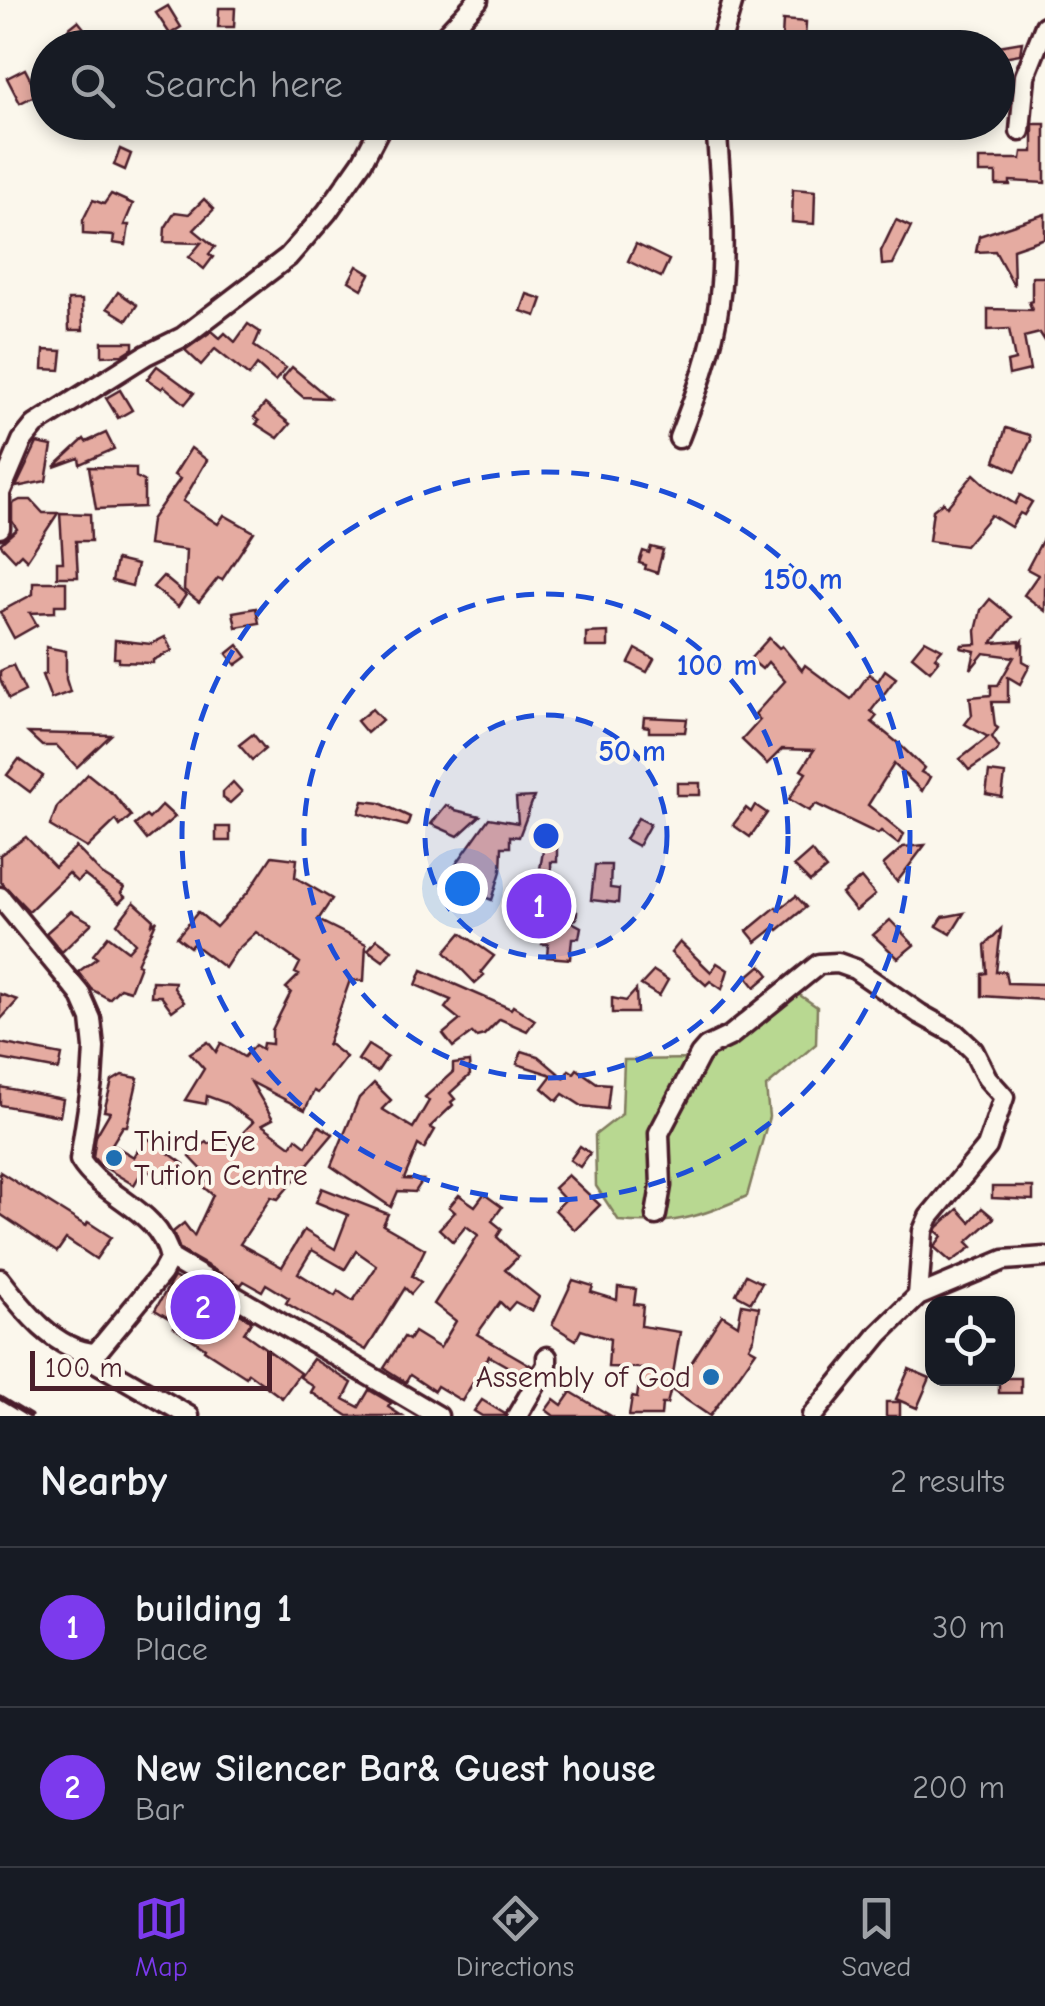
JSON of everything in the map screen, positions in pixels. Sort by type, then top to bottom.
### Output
[{"type":"street","points":[[450,30],[478,0]]},
{"type":"street","points":[[724,30],[733,0]]},
{"type":"street","points":[[1020,131],[1025,76],[1045,26]]},
{"type":"street","points":[[0,528],[0,493],[22,441],[35,426],[182,337],[288,257],[327,212],[374,140]]},
{"type":"street","points":[[679,438],[702,381],[720,301],[717,140]]},
{"type":"street","points":[[0,897],[80,994],[91,1018],[92,1082],[80,1160],[91,1174],[153,1224],[170,1258],[438,1416]]},
{"type":"street","points":[[656,1215],[661,1186],[660,1133],[700,1055],[730,1036],[819,964],[838,962],[956,1034],[973,1050],[987,1078],[1004,1097],[987,1147],[923,1231],[918,1296]]},
{"type":"street","points":[[812,1416],[878,1334],[918,1296],[1004,1260],[1045,1257]]},
{"type":"street","points":[[76,1352],[96,1353],[170,1258]]},
{"type":"street","points":[[0,1278],[58,1341],[189,1416]]},
{"type":"street","points":[[517,1416],[547,1365],[547,1356]]},
{"type":"green space","points":[[791,989],[817,1007],[816,1044],[766,1087],[769,1117],[747,1196],[685,1218],[619,1221],[596,1186],[595,1135],[622,1114],[624,1060],[697,1059]]},
{"type":"building","points":[[168,6],[181,27],[167,30],[156,13]]},
{"type":"building","points":[[219,8],[235,8],[234,27],[218,27]]},
{"type":"building","points":[[783,20],[806,22],[806,30],[782,30]]},
{"type":"building","points":[[78,21],[86,30],[69,30]]},
{"type":"building","points":[[1022,42],[1020,54],[1015,55],[1015,43]]},
{"type":"building","points":[[25,69],[30,79],[30,98],[20,103],[7,78]]},
{"type":"building","points":[[1033,124],[1045,124],[1045,183],[1010,181],[1010,185],[996,185],[996,173],[979,173],[979,159],[1021,159],[1022,152],[1033,152]]},
{"type":"building","points":[[120,149],[131,154],[125,170],[114,165]]},
{"type":"building","points":[[793,189],[815,191],[814,224],[792,222]]},
{"type":"building","points":[[111,194],[133,204],[124,225],[129,225],[126,245],[113,243],[114,236],[83,234],[83,220],[93,200],[104,204]]},
{"type":"building","points":[[204,199],[214,209],[194,230],[215,247],[204,269],[189,257],[201,243],[164,242],[165,228],[175,212],[189,214]]},
{"type":"building","points":[[1045,214],[1045,238],[1013,249],[1014,286],[995,251],[976,252],[979,236]]},
{"type":"building","points":[[896,220],[911,227],[893,264],[882,265],[881,251]]},
{"type":"building","points":[[636,244],[669,260],[661,277],[628,261]]},
{"type":"building","points":[[357,266],[370,274],[362,289],[349,281]]},
{"type":"building","points":[[1032,277],[1045,277],[1045,341],[1040,333],[1024,337],[1030,370],[1009,375],[1007,362],[1015,360],[1009,329],[988,330],[988,309],[1032,310]]},
{"type":"building","points":[[118,292],[137,305],[127,320],[107,308]]},
{"type":"building","points":[[527,294],[542,299],[536,316],[521,311]]},
{"type":"building","points":[[68,300],[82,300],[83,330],[69,330]]},
{"type":"building","points":[[248,324],[260,332],[254,346],[286,368],[275,381],[257,365],[249,376],[215,349],[201,365],[185,350],[212,331],[220,338],[225,333],[235,342]]},
{"type":"building","points":[[102,342],[133,342],[133,348],[122,355],[102,356]]},
{"type":"building","points":[[44,350],[62,351],[60,370],[43,369]]},
{"type":"building","points":[[157,366],[194,393],[185,404],[164,386],[162,389],[147,379]]},
{"type":"building","points":[[292,367],[329,398],[303,397],[282,379]]},
{"type":"building","points":[[120,390],[132,410],[118,418],[106,398]]},
{"type":"building","points":[[265,404],[290,424],[278,438],[256,424],[259,421],[254,417]]},
{"type":"building","points":[[1006,428],[1030,435],[1016,471],[995,461]]},
{"type":"building","points":[[106,433],[114,449],[80,464],[79,458],[54,467],[84,439],[86,442]]},
{"type":"building","points":[[37,443],[52,446],[46,481],[16,487]]},
{"type":"building","points":[[191,448],[207,460],[183,501],[218,524],[224,515],[254,532],[222,580],[218,578],[199,602],[184,590],[186,550],[148,545],[151,520],[180,479],[174,475]]},
{"type":"building","points":[[89,467],[136,468],[136,477],[144,481],[144,507],[96,509]]},
{"type":"building","points":[[974,474],[1015,504],[1020,495],[1032,502],[1011,527],[991,515],[965,546],[929,541],[933,510],[943,502],[947,507]]},
{"type":"building","points":[[31,500],[43,513],[58,513],[27,560],[21,554],[15,560],[0,544],[17,529],[12,521],[12,504]]},
{"type":"building","points":[[60,513],[90,514],[91,541],[76,541],[78,577],[57,577],[57,562],[63,562]]},
{"type":"building","points":[[1045,535],[1045,611],[1024,595],[1038,575],[1027,569]]},
{"type":"building","points":[[651,547],[663,550],[657,573],[639,563],[643,551],[649,553]]},
{"type":"building","points":[[116,560],[137,565],[132,586],[112,581]]},
{"type":"building","points":[[163,576],[186,595],[178,607],[153,587]]},
{"type":"building","points":[[33,582],[66,582],[66,605],[55,605],[55,612],[30,613],[37,625],[14,638],[0,612],[33,594]]},
{"type":"building","points":[[990,599],[1012,617],[992,643],[1020,641],[1020,646],[1023,641],[1023,661],[1030,665],[1020,684],[1008,677],[1008,702],[992,702],[998,728],[992,737],[999,747],[997,751],[969,770],[960,759],[988,737],[965,724],[972,715],[970,697],[991,695],[991,685],[998,685],[1014,657],[984,653],[971,669],[975,651],[961,648],[977,644],[981,610]]},
{"type":"building","points":[[256,608],[259,623],[236,627],[233,612]]},
{"type":"building","points":[[608,632],[608,647],[586,647],[586,633]]},
{"type":"building","points":[[165,637],[172,651],[153,663],[119,662],[119,658],[114,658],[115,640],[151,644]]},
{"type":"building","points":[[769,638],[779,648],[782,646],[802,670],[805,665],[851,699],[869,674],[878,681],[885,670],[896,678],[871,711],[877,716],[872,722],[930,777],[922,791],[894,764],[868,805],[904,834],[898,844],[881,831],[878,834],[816,804],[809,811],[789,799],[806,773],[801,770],[814,750],[782,749],[767,764],[742,740],[760,720],[755,714],[785,681],[768,662],[762,669],[750,659]]},
{"type":"building","points":[[925,640],[942,649],[930,671],[912,656]]},
{"type":"building","points":[[238,645],[247,657],[236,665],[227,654]]},
{"type":"building","points":[[46,647],[66,651],[70,692],[51,699],[42,675],[46,674]]},
{"type":"building","points":[[636,649],[654,659],[647,672],[629,663]]},
{"type":"building","points":[[13,665],[25,691],[9,699],[0,671]]},
{"type":"building","points":[[372,709],[382,720],[367,733],[357,721]]},
{"type":"building","points":[[644,717],[687,719],[685,732],[649,732],[649,727],[643,726]]},
{"type":"building","points":[[28,733],[111,735],[77,767],[57,746],[42,746]]},
{"type":"building","points":[[253,734],[265,749],[252,760],[239,745]]},
{"type":"building","points":[[19,759],[43,776],[30,792],[7,775]]},
{"type":"building","points":[[989,772],[1005,774],[1002,797],[986,794]]},
{"type":"building","points":[[88,774],[114,795],[131,816],[120,826],[116,820],[87,848],[50,826],[57,807]]},
{"type":"building","points":[[233,782],[242,792],[230,803],[223,798],[223,792]]},
{"type":"building","points":[[677,783],[700,783],[700,795],[677,795]]},
{"type":"building","points":[[534,797],[519,837],[510,836],[510,847],[502,847],[501,871],[492,900],[444,881],[489,818],[518,823],[516,798]]},
{"type":"building","points":[[363,801],[380,803],[410,817],[407,826],[359,813]]},
{"type":"building","points":[[162,805],[175,817],[147,840],[135,825],[146,816],[149,819]]},
{"type":"building","points":[[446,805],[480,816],[458,836],[431,824]]},
{"type":"building","points":[[755,805],[767,813],[750,837],[733,825],[746,808],[751,812]]},
{"type":"building","points":[[638,818],[650,824],[638,846],[625,839]]},
{"type":"building","points":[[216,827],[230,827],[230,841],[216,841]]},
{"type":"building","points":[[26,837],[55,867],[76,847],[102,874],[124,888],[121,893],[125,897],[119,903],[84,875],[77,882],[68,873],[29,911],[0,881],[0,855]]},
{"type":"building","points":[[545,839],[557,845],[557,862],[551,862],[552,906],[577,912],[576,919],[570,921],[581,927],[579,938],[572,938],[570,959],[547,957],[548,944],[542,944],[543,917],[526,916],[530,881],[538,881]]},
{"type":"building","points":[[925,845],[897,882],[883,865],[903,847]]},
{"type":"building","points":[[811,851],[826,869],[810,882],[794,866]]},
{"type":"building","points":[[272,856],[297,859],[295,877],[332,899],[318,920],[366,944],[364,981],[350,980],[327,1046],[346,1057],[318,1093],[314,1091],[305,1110],[251,1082],[273,1119],[262,1125],[291,1146],[296,1138],[306,1146],[319,1126],[333,1134],[278,1199],[271,1197],[240,1244],[282,1267],[304,1230],[335,1249],[348,1215],[316,1202],[322,1188],[388,1214],[383,1225],[425,1249],[412,1276],[421,1282],[411,1294],[405,1288],[366,1350],[286,1303],[289,1298],[266,1284],[262,1291],[244,1281],[241,1285],[180,1250],[173,1232],[184,1223],[194,1236],[213,1195],[202,1186],[209,1177],[190,1157],[206,1142],[214,1140],[220,1146],[226,1141],[231,1145],[253,1122],[226,1103],[207,1096],[206,1104],[185,1100],[204,1069],[190,1053],[208,1042],[216,1052],[221,1043],[244,1057],[255,1045],[262,1049],[263,1043],[272,1044],[272,1030],[291,992],[286,988],[299,975],[295,973],[300,963],[256,932],[225,968],[177,937],[198,912],[216,927],[249,891]],"holes":[[[312,1250],[345,1269],[356,1251],[376,1265],[353,1301],[338,1291],[335,1296],[298,1273]]]},
{"type":"building","points":[[595,865],[611,865],[610,888],[619,889],[618,903],[591,900]]},
{"type":"building","points":[[861,878],[875,895],[856,911],[842,894]]},
{"type":"building","points":[[796,896],[806,907],[756,942],[747,931]]},
{"type":"building","points":[[134,902],[153,919],[152,924],[157,920],[137,964],[140,965],[130,991],[120,988],[109,999],[91,989],[78,972],[97,958],[93,955],[108,936],[128,951],[135,943],[117,924]]},
{"type":"building","points":[[71,911],[92,923],[62,952],[46,933]]},
{"type":"building","points":[[964,913],[951,934],[937,926],[943,917]]},
{"type":"building","points":[[890,920],[914,945],[898,958],[873,935]]},
{"type":"building","points":[[1001,929],[996,972],[1005,971],[1007,983],[1045,984],[1045,1000],[982,996],[982,974],[987,973],[985,945]]},
{"type":"building","points":[[461,933],[494,956],[475,983],[445,952]]},
{"type":"building","points":[[377,939],[392,950],[383,961],[368,950]]},
{"type":"building","points":[[680,942],[711,972],[717,963],[728,970],[722,989],[710,981],[706,985],[671,953]]},
{"type":"building","points":[[761,965],[769,975],[755,987],[747,977]]},
{"type":"building","points":[[422,970],[511,1009],[513,1006],[535,1020],[527,1031],[500,1019],[484,1035],[476,1037],[472,1033],[453,1047],[443,1034],[460,1020],[445,1008],[451,1000],[416,985]]},
{"type":"building","points":[[654,971],[668,980],[659,996],[641,985]]},
{"type":"building","points":[[152,981],[175,982],[174,988],[184,1002],[172,1011],[161,996],[151,996]]},
{"type":"building","points":[[636,990],[637,1013],[612,1013],[612,998],[626,1001]]},
{"type":"building","points":[[0,994],[18,1000],[0,1020]]},
{"type":"building","points":[[0,1043],[62,1055],[59,1070],[0,1059]]},
{"type":"building","points":[[368,1045],[387,1057],[377,1072],[358,1060]]},
{"type":"building","points":[[522,1051],[538,1056],[564,1078],[569,1070],[574,1073],[577,1069],[597,1083],[610,1084],[607,1109],[582,1106],[563,1094],[557,1101],[542,1088],[552,1075],[517,1064]]},
{"type":"building","points":[[469,1062],[470,1075],[450,1093],[455,1099],[453,1105],[430,1127],[435,1130],[424,1149],[418,1145],[404,1179],[423,1180],[415,1192],[398,1191],[391,1207],[331,1166],[359,1098],[374,1083],[391,1100],[382,1109],[413,1128],[429,1101],[425,1097],[453,1072],[453,1064]]},
{"type":"building","points":[[122,1075],[138,1078],[127,1126],[123,1126],[112,1144],[134,1157],[146,1137],[184,1164],[168,1185],[144,1168],[134,1185],[93,1157],[96,1136],[110,1112],[104,1111],[112,1081]]},
{"type":"building","points":[[0,1087],[63,1099],[60,1116],[0,1105]]},
{"type":"building","points":[[580,1146],[590,1153],[580,1167],[570,1160]]},
{"type":"building","points":[[0,1172],[86,1226],[88,1222],[111,1237],[96,1259],[66,1239],[57,1252],[0,1214]]},
{"type":"building","points":[[568,1175],[600,1205],[575,1230],[555,1210],[565,1200],[554,1188]]},
{"type":"building","points":[[992,1187],[1033,1187],[1033,1200],[992,1198]]},
{"type":"building","points":[[484,1194],[502,1207],[492,1221],[502,1229],[497,1237],[518,1257],[505,1270],[539,1297],[532,1311],[515,1302],[508,1310],[500,1302],[477,1334],[532,1366],[526,1377],[489,1356],[462,1401],[437,1386],[434,1391],[410,1375],[406,1382],[384,1368],[404,1337],[409,1340],[414,1332],[440,1348],[456,1321],[434,1304],[478,1235],[466,1226],[453,1242],[439,1229],[455,1212],[449,1207],[459,1195],[475,1206]]},
{"type":"building","points":[[982,1208],[994,1218],[967,1242],[972,1247],[951,1262],[934,1247],[942,1236],[936,1231],[938,1227],[958,1209],[970,1222]]},
{"type":"building","points":[[746,1275],[762,1283],[751,1302],[736,1294]]},
{"type":"building","points":[[174,1277],[252,1321],[244,1333],[300,1373],[282,1398],[248,1373],[246,1377],[204,1350],[174,1327],[177,1323],[155,1310]]},
{"type":"building","points":[[573,1280],[593,1286],[591,1292],[617,1300],[618,1287],[636,1289],[634,1304],[643,1305],[641,1326],[680,1332],[670,1392],[667,1404],[662,1404],[661,1416],[629,1416],[632,1397],[637,1398],[641,1368],[608,1367],[610,1339],[581,1330],[576,1340],[552,1325]]},
{"type":"building","points":[[742,1304],[759,1307],[749,1347],[756,1351],[710,1416],[673,1391],[722,1315],[738,1325]]},
{"type":"building","points":[[313,1359],[352,1383],[344,1399],[359,1407],[369,1390],[391,1403],[388,1407],[402,1416],[348,1416],[311,1392],[314,1387],[300,1377]]},
{"type":"building","points":[[909,1369],[925,1376],[927,1386],[917,1408],[896,1399]]},
{"type":"building","points":[[1015,1378],[1021,1378],[1021,1393],[999,1393],[999,1386],[1015,1386]]},
{"type":"building","points":[[571,1392],[611,1416],[554,1416],[546,1410],[554,1399],[562,1405]]},
{"type":"building","points":[[482,1400],[505,1416],[482,1416],[474,1411]]},
{"type":"building","points":[[886,1402],[900,1402],[900,1416],[886,1416]]},
{"type":"railway","points":[[0,1398],[30,1416]]},
{"type":"place","name":"building 1","points":[[539,906]]},
{"type":"place","name":"Third Eye Tution Centre","points":[[114,1158]]},
{"type":"place","name":"New Silencer Bar& Guest house","points":[[203,1307]]},
{"type":"place","name":"Assembly of God","points":[[711,1377]]}]
